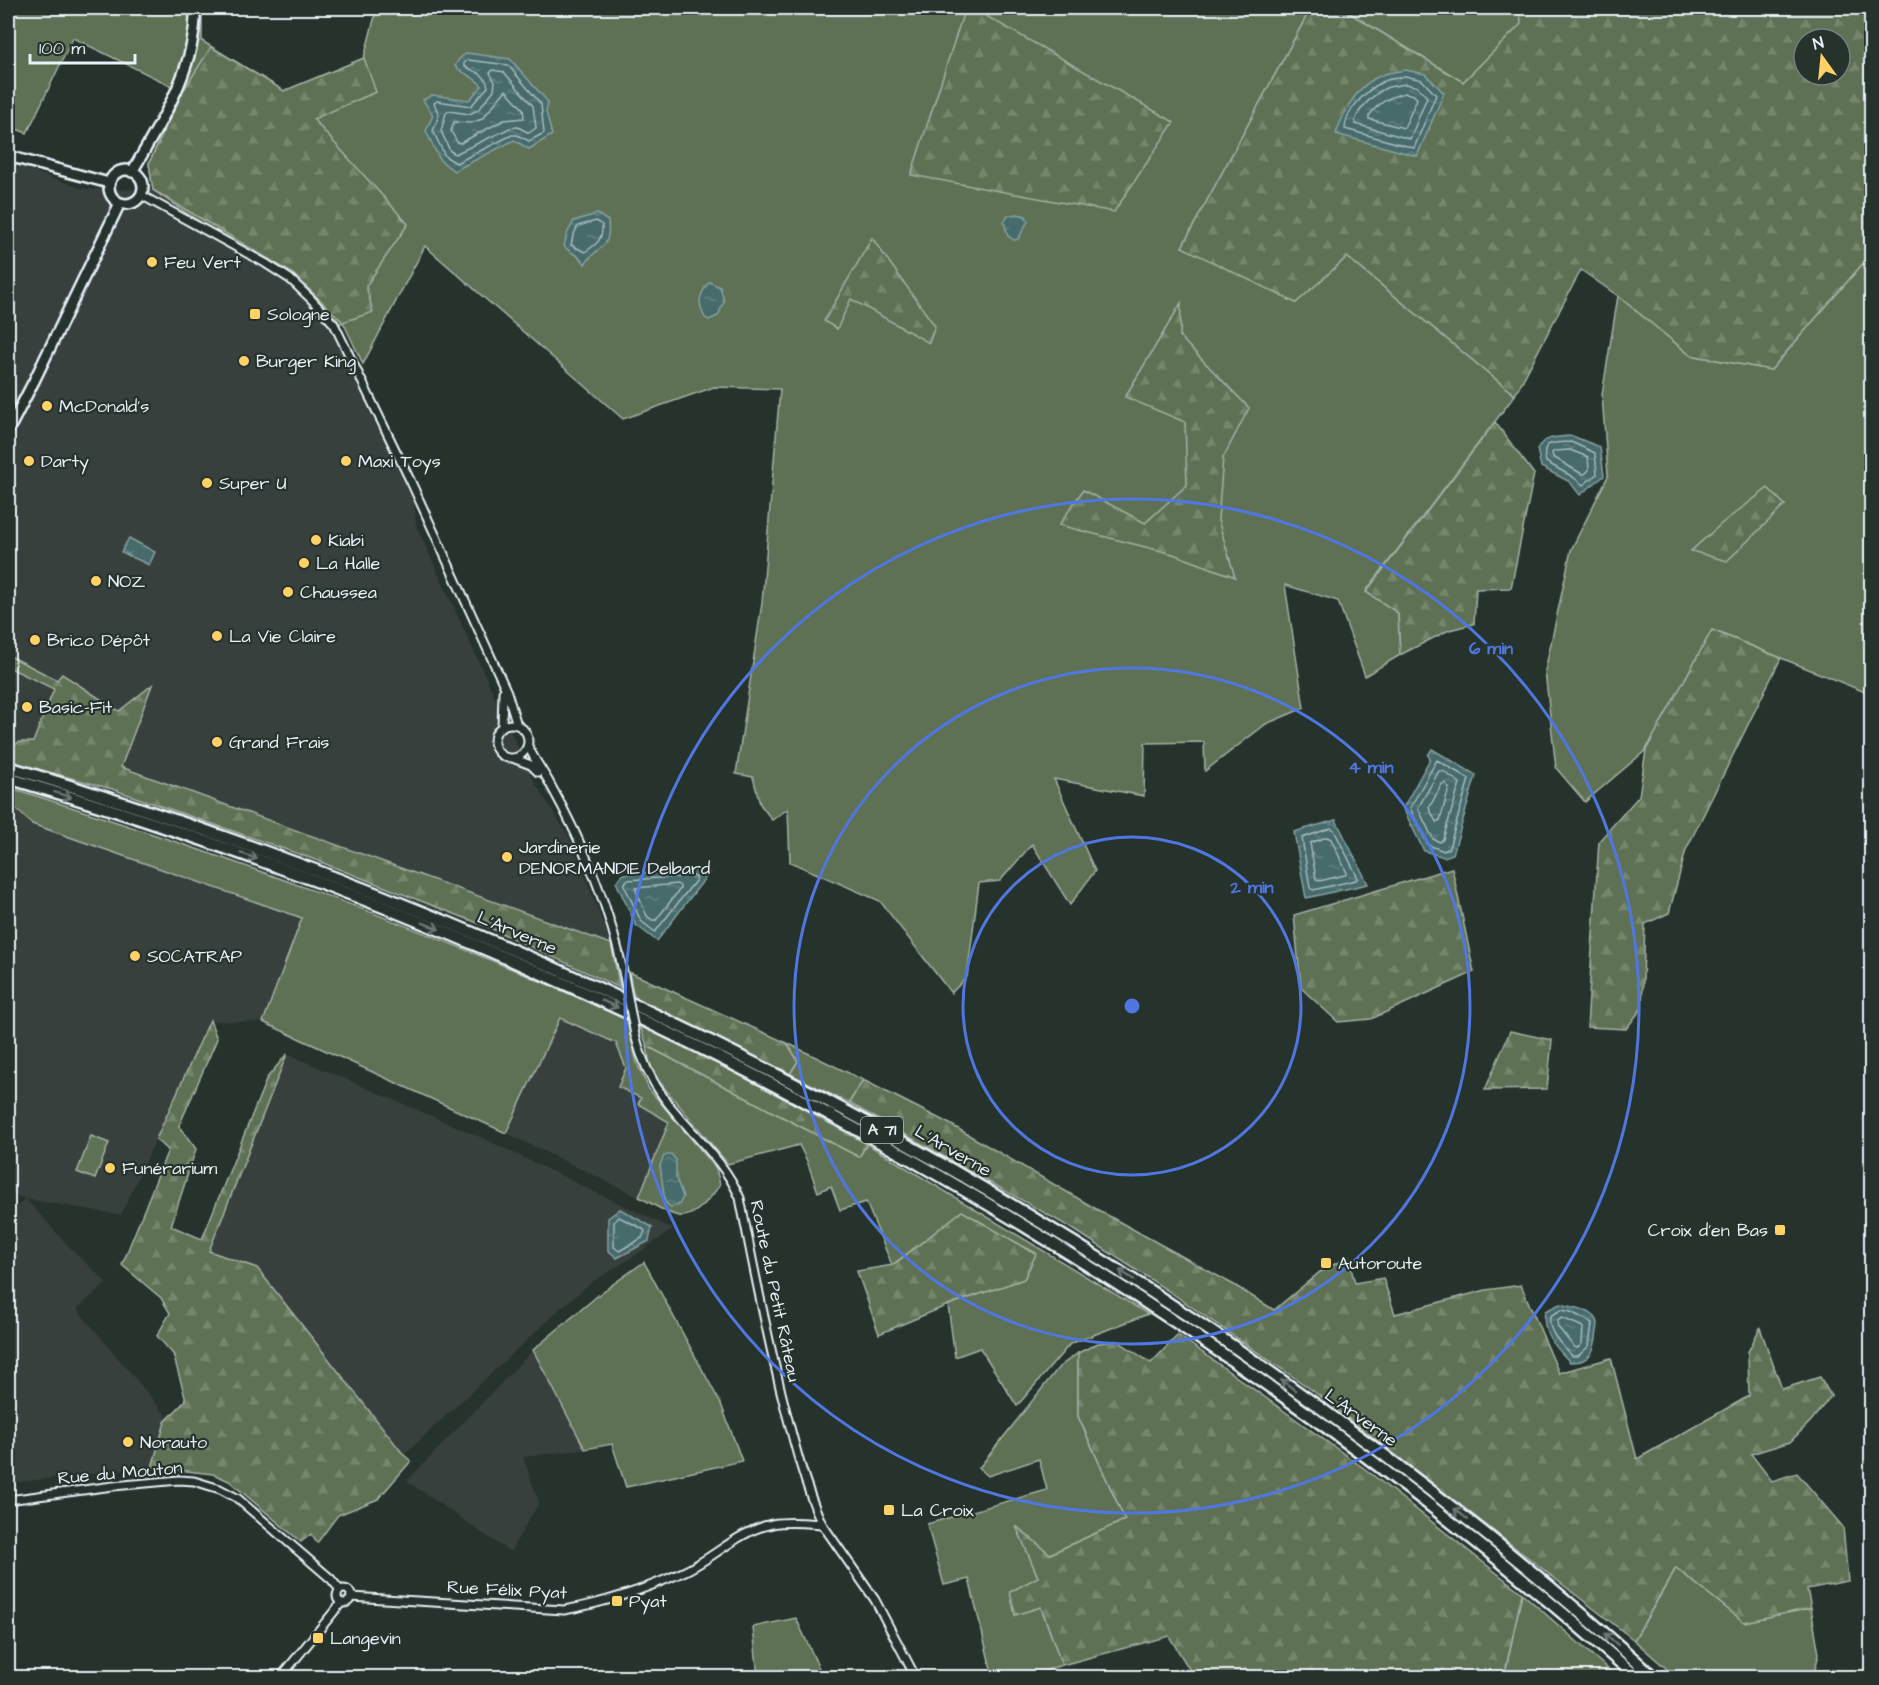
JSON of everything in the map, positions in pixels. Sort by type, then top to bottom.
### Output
[{"type":"highway","name":"L'Arverne","points":[[8,767],[114,799],[246,844],[437,916],[630,1001],[763,1066],[875,1125],[980,1185],[1116,1269],[1262,1366],[1449,1505],[1655,1677]]},
{"type":"highway","name":"L'Arverne","points":[[8,778],[173,830],[264,862],[357,896],[481,947],[687,1041],[892,1148],[1048,1239],[1254,1374],[1442,1514],[1638,1677]]},
{"type":"main road","points":[[132,172],[159,126],[186,66],[194,39],[195,8]]},
{"type":"main road","points":[[8,156],[110,183]]},
{"type":"main road","points":[[118,172],[132,172],[141,179],[141,195],[134,202],[120,203],[112,197],[110,183],[118,172]]},
{"type":"main road","points":[[8,431],[120,203]]},
{"type":"street","points":[[141,195],[290,279],[334,324],[406,472],[502,681],[517,725],[528,736],[528,746],[523,754],[514,758],[503,756],[495,748],[494,739],[502,727],[504,699],[502,681]]},
{"type":"street","points":[[502,727],[517,725]]},
{"type":"street","name":"Route du Petit Râteau","points":[[528,746],[549,782],[600,890],[613,928],[635,1035],[646,1070],[663,1097],[718,1160],[735,1185],[740,1198],[763,1317],[795,1449],[822,1524],[874,1600],[916,1677]]},
{"type":"street","name":"Route du Petit Râteau","points":[[514,758],[531,765],[549,782]]},
{"type":"street","name":"Rue du Mouton","points":[[8,1500],[160,1481],[194,1481],[220,1488],[237,1498],[332,1579],[340,1590]]},
{"type":"street","name":"Rue Félix Pyat","points":[[351,1597],[531,1610],[564,1610],[653,1585],[685,1572],[756,1529],[787,1522],[822,1524]]},
{"type":"street","points":[[280,1677],[341,1603],[348,1602],[351,1597],[347,1590],[340,1590],[337,1598],[341,1603]]},
{"type":"shaded area","points":[[8,162],[83,189],[153,190],[286,282],[336,326],[414,500],[416,525],[532,778],[571,840],[611,944],[33,742],[20,742],[8,748]]},
{"type":"shaded area","points":[[8,801],[32,824],[302,918],[263,1022],[210,1021],[121,1215],[26,1199],[72,1250],[107,1283],[77,1309],[169,1419],[165,1422],[152,1467],[8,1483],[8,1215],[25,1199],[8,1192]]},
{"type":"shaded area","points":[[560,1018],[616,1043],[641,1098],[638,1104],[670,1122],[639,1197],[506,1133]]},
{"type":"shaded area","points":[[287,1054],[478,1136],[673,1229],[592,1282],[562,1307],[404,1455],[257,1269],[209,1251]]},
{"type":"shaded area","points":[[533,1350],[585,1449],[523,1457],[539,1502],[510,1552],[407,1481]]},
{"type":"green space","points":[[8,8],[202,8],[202,41],[284,91],[364,58],[377,8],[1311,8],[1182,247],[1347,257],[1515,395],[1366,591],[1398,613],[1400,655],[1365,676],[1338,601],[1285,585],[1304,708],[1266,724],[1205,771],[1204,742],[1145,743],[1144,796],[1054,779],[1095,871],[1070,905],[1032,844],[1000,881],[979,883],[967,977],[951,993],[880,901],[790,862],[788,809],[772,820],[760,804],[753,777],[736,774],[762,603],[780,389],[714,387],[623,419],[425,246],[363,364],[343,322],[336,326],[286,282],[153,190],[149,163],[182,91],[73,38],[27,133],[8,126]]},
{"type":"green space","points":[[965,8],[972,8],[1174,122],[1114,212],[911,175]]},
{"type":"green space","points":[[1311,8],[1341,8],[1463,82],[1521,24],[1520,8],[1871,8],[1871,254],[1771,370],[1690,355],[1618,296],[1581,270],[1515,395],[1347,257],[1296,303],[1182,247]]},
{"type":"green space","points":[[1341,8],[1520,8],[1522,24],[1463,82]]},
{"type":"green space","points":[[211,47],[284,91],[364,58],[376,92],[313,119],[408,224],[366,286],[373,312],[343,322],[292,273],[153,190],[149,163],[183,91]]},
{"type":"green space","points":[[872,238],[935,326],[929,343],[851,299],[837,329],[824,321]]},
{"type":"green space","points":[[1871,254],[1871,696],[1712,630],[1646,750],[1585,802],[1556,768],[1545,671],[1571,550],[1608,476],[1602,395],[1618,296],[1690,355],[1771,370]]},
{"type":"green space","points":[[1181,303],[1180,337],[1249,408],[1223,458],[1218,520],[1235,577],[1173,554],[1059,525],[1083,490],[1145,523],[1187,485],[1185,422],[1125,397]]},
{"type":"green space","points":[[1495,422],[1534,474],[1511,588],[1476,589],[1474,624],[1449,630],[1400,655],[1398,613],[1366,592]]},
{"type":"green space","points":[[1768,488],[1785,505],[1727,561],[1691,551],[1721,524]]},
{"type":"green space","points":[[1712,630],[1781,658],[1686,850],[1669,913],[1645,924],[1642,1008],[1626,1029],[1587,1027],[1599,841],[1639,796],[1646,750]]},
{"type":"green space","points":[[8,655],[57,680],[62,674],[119,711],[152,685],[121,767],[611,944],[620,988],[488,927],[310,858],[112,789],[8,761],[8,748],[20,742],[33,742],[54,689],[8,667]]},
{"type":"green space","points":[[8,787],[165,838],[321,893],[475,954],[627,1020],[637,1063],[649,1089],[716,1168],[720,1185],[702,1206],[685,1216],[669,1213],[639,1197],[669,1122],[638,1104],[641,1098],[618,1087],[626,1068],[616,1043],[560,1018],[506,1133],[263,1022],[302,918],[32,824],[8,801]]},
{"type":"green space","points":[[1452,868],[1474,972],[1371,1019],[1338,1022],[1301,988],[1294,915]]},
{"type":"green space","points":[[629,972],[787,1043],[798,1061],[790,1074],[634,997]]},
{"type":"green space","points":[[210,1020],[217,1039],[179,1126],[196,1149],[171,1226],[202,1239],[267,1078],[287,1054],[209,1251],[257,1268],[411,1461],[378,1499],[338,1515],[317,1543],[311,1534],[301,1542],[229,1481],[213,1474],[152,1467],[165,1422],[186,1400],[173,1354],[157,1336],[170,1313],[161,1298],[122,1265],[168,1150],[156,1139]]},
{"type":"green space","points":[[639,1024],[758,1084],[867,1144],[859,1157],[647,1046]]},
{"type":"green space","points":[[1510,1031],[1552,1040],[1547,1089],[1485,1090]]},
{"type":"green space","points":[[787,1043],[863,1080],[849,1103],[790,1074],[798,1061]]},
{"type":"green space","points":[[647,1046],[859,1157],[867,1144],[1148,1314],[1070,1344],[1017,1406],[980,1348],[955,1357],[948,1305],[1024,1279],[1036,1253],[961,1213],[892,1265],[866,1202],[840,1210],[831,1186],[818,1192],[799,1145],[728,1164],[651,1072]]},
{"type":"green space","points":[[863,1080],[948,1123],[1274,1310],[1320,1272],[1348,1257],[1355,1283],[1383,1278],[1395,1314],[1486,1290],[1521,1285],[1559,1373],[1611,1358],[1637,1459],[1749,1396],[1748,1352],[1760,1328],[1782,1389],[1820,1377],[1831,1396],[1790,1442],[1751,1454],[1772,1481],[1797,1473],[1843,1527],[1848,1581],[1807,1589],[1811,1608],[1744,1622],[1676,1568],[1634,1640],[1312,1390],[1170,1292],[1073,1229],[849,1103]]},
{"type":"green space","points":[[91,1136],[109,1143],[95,1179],[77,1172]]},
{"type":"green space","points":[[962,1211],[1036,1254],[1024,1279],[948,1305],[879,1334],[857,1271],[893,1265]]},
{"type":"green space","points":[[644,1262],[721,1404],[742,1461],[626,1487],[612,1444],[585,1449],[533,1350],[602,1292]]},
{"type":"green space","points":[[1178,1335],[1365,1469],[1522,1593],[1504,1677],[1194,1677],[1169,1636],[1062,1665],[1041,1607],[1015,1615],[1010,1592],[1038,1577],[1016,1526],[1050,1554],[1125,1520],[1078,1416],[1078,1353],[1098,1343],[1118,1341],[1151,1363]]},
{"type":"green space","points":[[1078,1353],[1078,1416],[1125,1520],[1050,1554],[1017,1527],[1038,1577],[1041,1607],[1062,1665],[1025,1677],[993,1677],[969,1579],[944,1585],[927,1524],[1047,1490],[1039,1459],[988,1476],[979,1468],[1059,1367]]},
{"type":"green space","points":[[1676,1568],[1744,1622],[1811,1608],[1819,1654],[1813,1677],[1714,1678],[1711,1675],[1708,1677],[1676,1677],[1634,1640]]},
{"type":"green space","points":[[1522,1593],[1617,1677],[1504,1678]]},
{"type":"green space","points":[[796,1618],[823,1677],[758,1677],[753,1627]]},
{"type":"water","points":[[467,53],[510,59],[548,102],[546,112],[552,135],[529,149],[514,140],[454,171],[440,160],[426,131],[433,115],[423,100],[432,95],[469,100],[482,86],[455,66],[459,59]]},
{"type":"water","points":[[1405,70],[1425,74],[1444,93],[1417,156],[1336,134],[1347,107],[1365,85],[1382,75]]},
{"type":"water","points":[[597,214],[608,221],[608,237],[603,246],[585,264],[564,246],[574,221]]},
{"type":"water","points":[[1017,214],[1026,216],[1028,221],[1018,239],[1014,240],[1008,236],[1004,222],[1008,216]]},
{"type":"water","points":[[709,282],[720,287],[724,301],[718,316],[709,320],[705,318],[700,303],[701,295]]},
{"type":"water","points":[[1572,436],[1600,447],[1604,476],[1580,495],[1570,482],[1541,467],[1537,449],[1547,439]]},
{"type":"water","points":[[129,538],[155,552],[149,565],[121,552]]},
{"type":"water","points":[[1432,749],[1476,775],[1453,854],[1444,857],[1424,851],[1403,808],[1430,759],[1428,755]]},
{"type":"water","points":[[1336,820],[1368,884],[1306,898],[1294,832]]},
{"type":"water","points":[[702,869],[709,873],[657,941],[636,925],[616,882],[624,874]]},
{"type":"water","points":[[671,1154],[676,1160],[676,1178],[683,1197],[679,1205],[671,1207],[665,1202],[660,1165],[664,1156]]},
{"type":"water","points":[[620,1209],[652,1227],[649,1241],[617,1258],[608,1250],[608,1218]]},
{"type":"water","points":[[1560,1304],[1583,1310],[1592,1314],[1597,1320],[1595,1344],[1591,1354],[1583,1360],[1570,1362],[1547,1333],[1545,1311]]},
{"type":"place","name":"Feu Vert","points":[[152,262]]},
{"type":"place","name":"Sologne","points":[[255,314]]},
{"type":"place","name":"Burger King","points":[[244,361]]},
{"type":"place","name":"McDonald's","points":[[47,406]]},
{"type":"place","name":"Darty","points":[[29,461]]},
{"type":"place","name":"Maxi Toys","points":[[346,461]]},
{"type":"place","name":"Super U","points":[[207,483]]},
{"type":"place","name":"Kiabi","points":[[316,540]]},
{"type":"place","name":"La Halle","points":[[304,563]]},
{"type":"place","name":"NOZ","points":[[96,581]]},
{"type":"place","name":"Chaussea","points":[[288,592]]},
{"type":"place","name":"La Vie Claire","points":[[217,636]]},
{"type":"place","name":"Brico Dépôt","points":[[35,640]]},
{"type":"place","name":"Basic-Fit","points":[[27,707]]},
{"type":"place","name":"Grand Frais","points":[[217,742]]},
{"type":"place","name":"Jardinerie DENORMANDIE Delbard","points":[[507,857]]},
{"type":"place","name":"SOCATRAP","points":[[135,956]]},
{"type":"place","name":"Funérarium","points":[[110,1168]]},
{"type":"place","name":"Croix d'en Bas","points":[[1780,1230]]},
{"type":"place","name":"Autoroute","points":[[1326,1263]]},
{"type":"place","name":"Norauto","points":[[128,1442]]},
{"type":"place","name":"La Croix","points":[[889,1510]]},
{"type":"place","name":"Pyat","points":[[617,1601]]},
{"type":"place","name":"Langevin","points":[[318,1638]]}]
